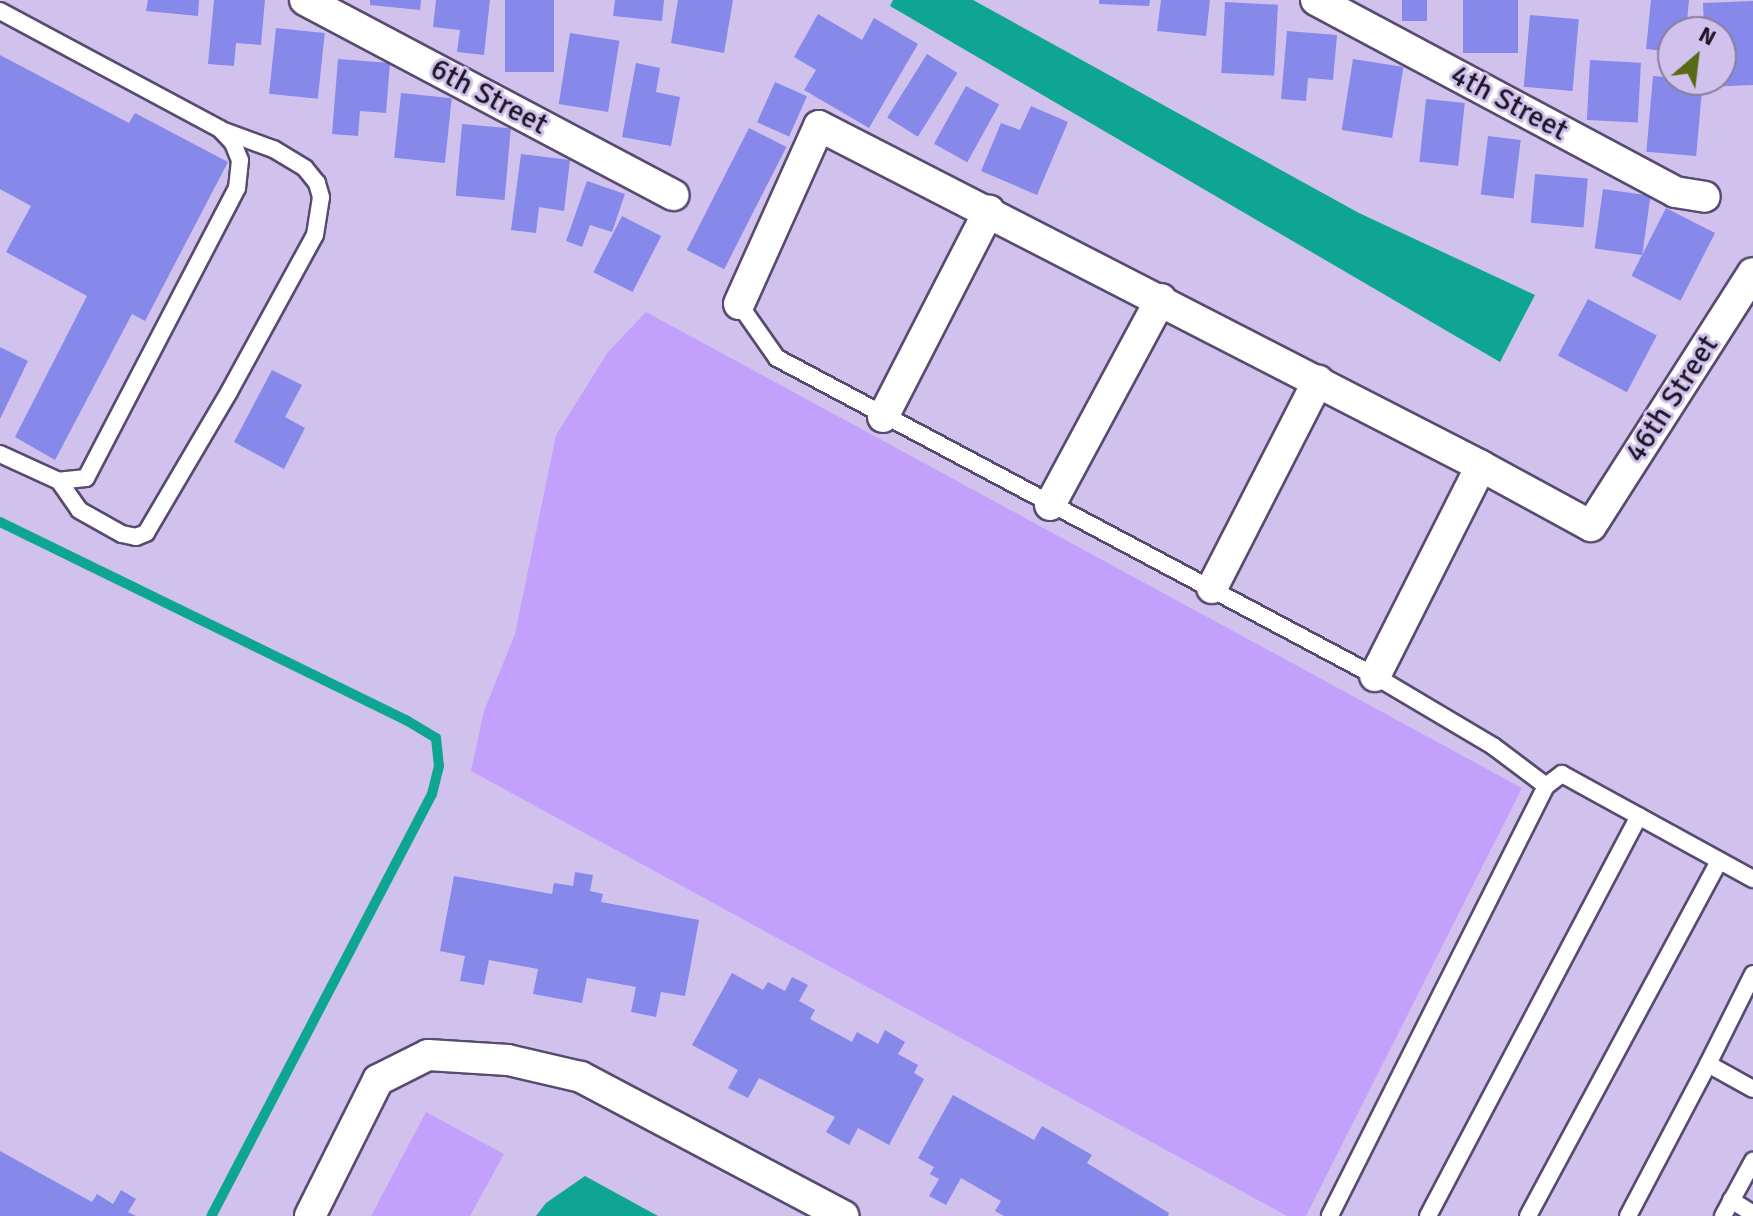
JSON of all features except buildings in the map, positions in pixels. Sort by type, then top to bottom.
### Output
[{"type":"street","name":"6th Street","points":[[305,0],[674,195]]},
{"type":"street","name":"4th Street","points":[[1316,0],[1675,192],[1705,197]]},
{"type":"street","points":[[739,304],[819,126],[1481,466],[1375,676]]},
{"type":"street","points":[[883,417],[989,211]]},
{"type":"street","name":"46th Street","points":[[1481,466],[1591,526],[1753,273]]},
{"type":"street","points":[[1050,505],[1161,299]]},
{"type":"street","points":[[1212,588],[1318,381]]},
{"type":"street","points":[[310,1216],[378,1080],[428,1055],[508,1060],[581,1077],[844,1216]]},
{"type":"lane","points":[[0,11],[220,129],[273,149],[305,168],[317,183],[321,197],[315,235],[229,392],[146,533],[136,537],[122,534],[79,510],[59,481],[0,454]]},
{"type":"lane","points":[[59,481],[86,478],[92,470],[237,188],[240,160],[233,143],[220,129]]},
{"type":"lane","points":[[739,304],[777,358],[1375,676],[1493,746],[1546,786]]},
{"type":"lane","points":[[1330,1216],[1546,786],[1562,774],[1753,879]]},
{"type":"lane","points":[[1428,1216],[1639,816]]},
{"type":"lane","points":[[1528,1216],[1719,861]]},
{"type":"lane","points":[[1628,1216],[1753,974]]},
{"type":"lane","points":[[1708,1064],[1753,1089]]},
{"type":"lane","points":[[1723,1216],[1753,1161]]},
{"type":"lane","points":[[1731,1200],[1753,1214]]},
{"type":"shaded area","points":[[893,0],[973,0],[1359,213],[1535,295],[1500,362],[890,6]]},
{"type":"shaded area","points":[[646,312],[1522,788],[1306,1216],[1287,1216],[471,771],[484,711],[515,634],[556,435],[608,352]]},
{"type":"shaded area","points":[[426,1112],[504,1154],[470,1216],[371,1216]]},
{"type":"shaded area","points":[[585,1176],[658,1216],[536,1216],[546,1203]]},
{"type":"waterway","points":[[0,522],[406,720],[436,738],[439,766],[432,794],[211,1216]]}]
